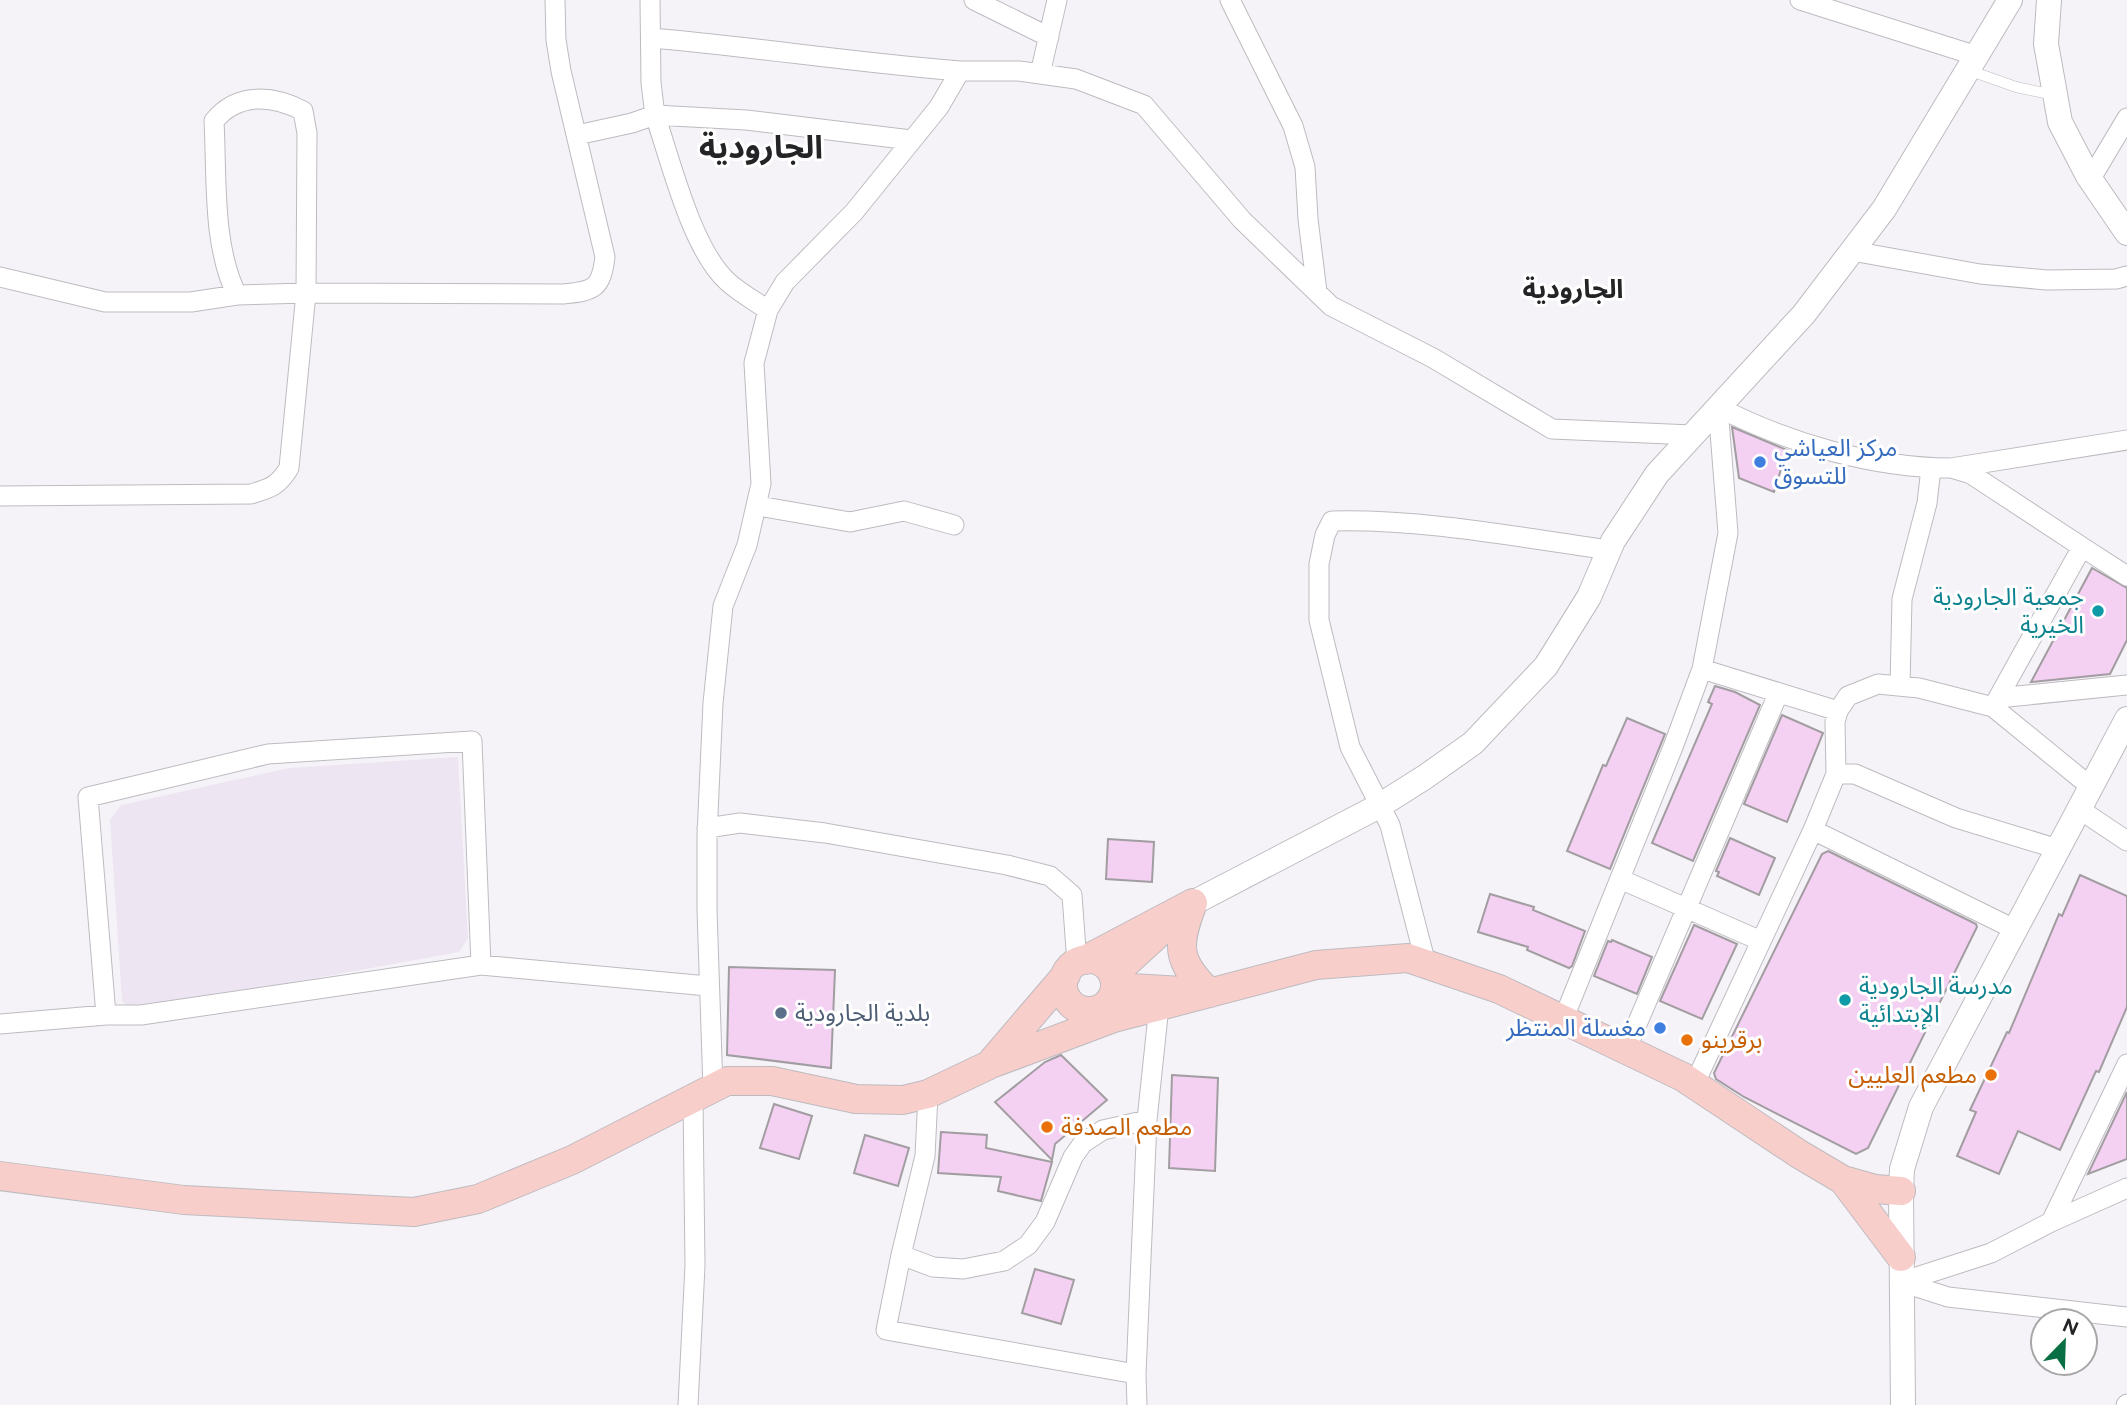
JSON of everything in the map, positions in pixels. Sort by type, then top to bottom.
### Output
[{"type":"main road","points":[[989,1065],[1076,966],[1193,903]]},
{"type":"main road","points":[[1076,966],[1064,991],[1067,999],[1080,1009],[1089,1011],[1105,1006],[1111,1000],[1114,981],[1193,903]]},
{"type":"main road","points":[[1193,903],[1183,930],[1181,952],[1189,970],[1210,993]]},
{"type":"main road","points":[[0,1176],[184,1200],[414,1212],[478,1199],[572,1160],[727,1081],[772,1081],[856,1099],[903,1100],[928,1094],[989,1065],[1114,1018],[1315,965],[1408,958],[1499,989],[1626,1050],[1694,1085],[1843,1180],[1875,1189],[1901,1191]]},
{"type":"main road","points":[[1076,966],[1101,963],[1114,981],[1210,993]]},
{"type":"main road","points":[[1062,1038],[1080,1009]]},
{"type":"main road","points":[[1843,1180],[1901,1269]]},
{"type":"street","points":[[0,277],[105,302],[191,302],[237,295],[306,293],[588,292],[602,278],[606,257],[561,71],[556,40],[555,0]]},
{"type":"street","points":[[650,0],[651,83],[655,115],[698,240],[711,263],[728,283],[768,310]]},
{"type":"street","points":[[974,0],[1049,37]]},
{"type":"street","points":[[1040,74],[1058,0]]},
{"type":"street","points":[[1230,0],[1293,126],[1305,167],[1317,292]]},
{"type":"street","points":[[1800,0],[1972,63]]},
{"type":"street","points":[[1193,903],[1379,806],[1425,777],[1473,743],[1545,666],[1589,597],[1609,550],[1657,474],[1804,314],[1884,209],[2010,0]]},
{"type":"street","points":[[2049,0],[2046,44],[2060,122],[2090,180],[2127,233]]},
{"type":"street","points":[[652,38],[757,47],[892,66],[960,71],[1019,71],[1076,79],[1144,106],[1242,220],[1331,306],[1433,358],[1552,429],[1692,435]]},
{"type":"street","points":[[688,1405],[708,986],[707,828],[713,704],[723,606],[747,545],[761,484],[754,363],[768,310],[785,282],[854,212],[939,107],[960,71]]},
{"type":"street","points":[[0,496],[251,494],[273,487],[289,468],[306,293],[307,133],[303,111],[286,102],[245,100],[225,108],[214,121],[220,248],[228,279],[237,295]]},
{"type":"street","points":[[577,135],[655,115],[746,120],[911,140]]},
{"type":"street","points":[[2090,180],[2127,118]]},
{"type":"street","points":[[1852,251],[1927,266],[2047,280],[2116,279],[2127,276]]},
{"type":"street","points":[[1718,407],[1810,444],[1917,468],[1941,468],[2127,440]]},
{"type":"street","points":[[1563,1020],[1702,669],[1728,533],[1718,407]]},
{"type":"street","points":[[1941,468],[1971,474],[2127,576]]},
{"type":"street","points":[[1900,686],[1902,599],[1927,503],[1941,468]]},
{"type":"street","points":[[758,506],[850,523],[904,511],[954,526]]},
{"type":"street","points":[[1426,964],[1390,825],[1350,747],[1319,620],[1319,564],[1325,535],[1332,521],[1364,520],[1454,528],[1609,550]]},
{"type":"street","points":[[1995,703],[2082,547]]},
{"type":"street","points":[[1702,669],[1838,711]]},
{"type":"street","points":[[1694,1085],[1813,830],[1836,774],[1835,722],[1838,711],[1848,696],[1878,684],[1919,688],[1995,703],[2127,685]]},
{"type":"street","points":[[1626,1050],[1778,694]]},
{"type":"street","points":[[1995,703],[2127,841]]},
{"type":"street","points":[[1907,1400],[1901,1269],[1902,1169],[1922,1107],[2127,719]]},
{"type":"street","points":[[106,1015],[88,797],[268,754],[472,741],[481,965]]},
{"type":"street","points":[[1836,774],[1855,774],[1956,818],[2058,849]]},
{"type":"street","points":[[707,828],[740,823],[825,833],[1007,865],[1050,876],[1072,895],[1076,966]]},
{"type":"street","points":[[1813,830],[2016,930]]},
{"type":"street","points":[[1620,879],[1761,941]]},
{"type":"street","points":[[0,1024],[106,1015],[141,1015],[481,965],[708,986]]},
{"type":"street","points":[[1137,1405],[1147,1120],[1158,1006]]},
{"type":"street","points":[[2051,1222],[2127,1064]]},
{"type":"street","points":[[928,1094],[925,1156],[886,1330],[1136,1374]]},
{"type":"street","points":[[901,1255],[933,1267],[963,1269],[1004,1261],[1028,1245],[1045,1222],[1073,1157],[1083,1143],[1103,1130],[1147,1120]]},
{"type":"street","points":[[1901,1269],[1991,1253],[2127,1188]]},
{"type":"street","points":[[1901,1269],[1948,1297],[2127,1317]]},
{"type":"lane","points":[[1972,63],[2015,87],[2055,95]]},
{"type":"shaded area","points":[[458,757],[468,938],[459,952],[132,1012],[122,1001],[110,820],[121,805],[289,768]]},
{"type":"building","name":"مركز العياشي للتسوق","points":[[1732,427],[1787,450],[1774,492],[1739,478]]},
{"type":"building","name":"جمعية الجارودية الخيرية","points":[[2092,568],[2127,588],[2127,640],[2110,674],[2031,682]]},
{"type":"building","points":[[1715,686],[1735,692],[1760,705],[1693,861],[1652,843],[1712,704],[1708,702]]},
{"type":"building","points":[[1782,715],[1823,733],[1787,822],[1744,804]]},
{"type":"building","points":[[1627,718],[1665,734],[1610,869],[1567,851],[1603,765],[1606,766]]},
{"type":"building","points":[[1730,838],[1775,858],[1759,895],[1717,876],[1719,872],[1716,871]]},
{"type":"building","points":[[1108,839],[1154,842],[1152,882],[1106,879]]},
{"type":"building","name":"مدرسة الجارودية الإبتدائية","points":[[1828,851],[1976,924],[1977,927],[1868,1148],[1856,1154],[1744,1097],[1716,1079],[1714,1073],[1822,854]]},
{"type":"building","points":[[2080,875],[2127,896],[2127,1007],[2099,1072],[2096,1071],[2060,1150],[2018,1131],[1999,1174],[1957,1156],[1976,1112],[1970,1110],[2007,1032],[2009,1033],[2059,914],[2062,916]]},
{"type":"building","points":[[1490,894],[1534,907],[1533,910],[1585,931],[1572,966],[1569,968],[1527,950],[1528,947],[1478,932]]},
{"type":"building","points":[[1694,925],[1737,944],[1702,1019],[1660,1001]]},
{"type":"building","points":[[1612,940],[1652,957],[1637,994],[1594,976],[1608,941]]},
{"type":"building","name":"بلدية الجارودية","points":[[729,967],[835,970],[831,1068],[727,1055]]},
{"type":"building","name":"مطعم الصدفة","points":[[1061,1055],[1107,1100],[1055,1144],[1052,1160],[995,1102],[1045,1062]]},
{"type":"building","points":[[1172,1075],[1218,1078],[1215,1171],[1169,1168]]},
{"type":"building","points":[[2127,1092],[2127,1159],[2088,1174]]},
{"type":"building","points":[[774,1104],[812,1116],[799,1159],[760,1148]]},
{"type":"building","points":[[941,1132],[987,1135],[986,1148],[1052,1162],[1041,1201],[998,1191],[1001,1177],[938,1173]]},
{"type":"building","points":[[865,1135],[909,1148],[898,1186],[854,1173]]},
{"type":"building","points":[[1035,1269],[1074,1280],[1061,1324],[1022,1313]]},
{"type":"place","name":"مركز العياشي للتسوق","points":[[1760,462]]},
{"type":"place","name":"جمعية الجارودية الخيرية","points":[[2098,611]]},
{"type":"place","name":"مدرسة الجارودية الإبتدائية","points":[[1845,1000]]},
{"type":"place","name":"بلدية الجارودية","points":[[781,1013]]},
{"type":"place","name":"مغسلة المنتظر","points":[[1660,1028]]},
{"type":"place","name":"برقرينو","points":[[1687,1040]]},
{"type":"place","name":"مطعم العليين","points":[[1991,1075]]},
{"type":"place","name":"مطعم الصدفة","points":[[1047,1127]]},
{"type":"district","name":"الجارودية","points":[[761,147]]},
{"type":"district","name":"الجارودية","points":[[1573,289]]}]
